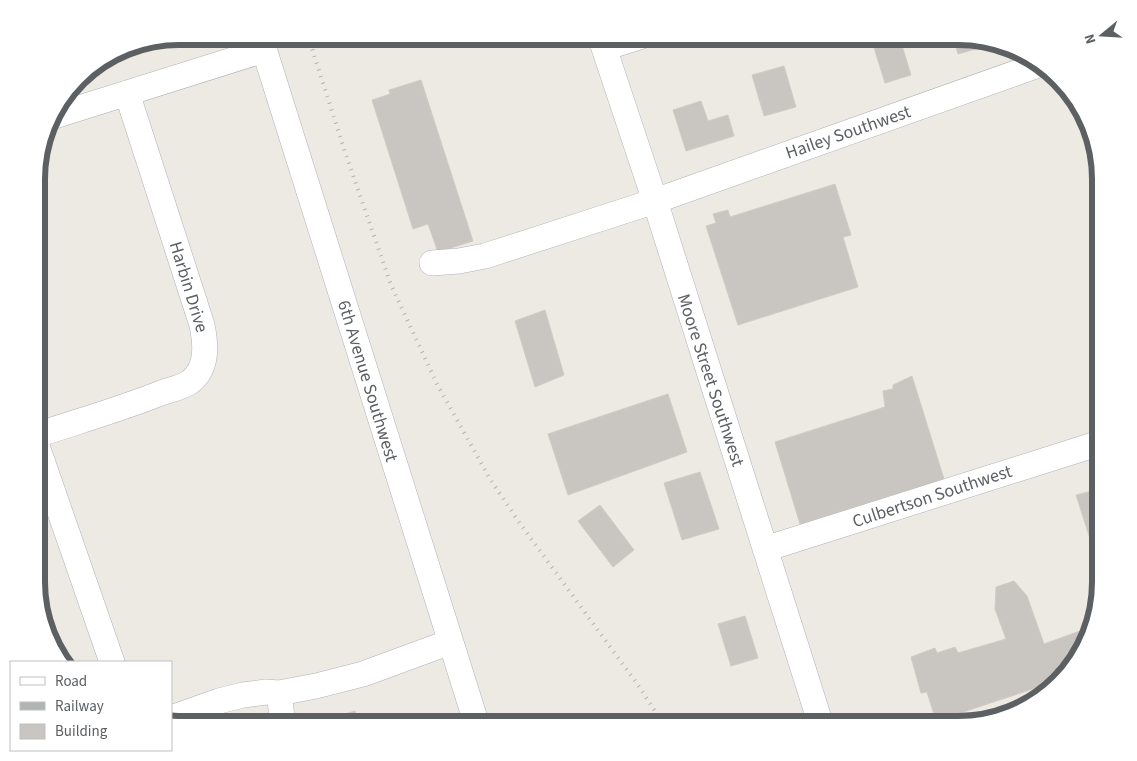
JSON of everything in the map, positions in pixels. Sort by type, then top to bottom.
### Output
[{"type":"street","points":[[62,113],[127,93],[257,45]]},
{"type":"street","name":"6th Avenue Southwest","points":[[263,45],[474,716]]},
{"type":"street","name":"Moore Street Southwest","points":[[603,45],[818,716]]},
{"type":"street","name":"Hailey Southwest","points":[[432,263],[459,261],[484,256],[654,201],[1031,67]]},
{"type":"street","name":"Harbin Drive","points":[[45,433],[190,382],[199,371],[205,358],[206,342],[202,325],[127,93]]},
{"type":"street","name":"Culbertson Southwest","points":[[764,549],[1092,446]]},
{"type":"street","points":[[45,466],[112,661]]},
{"type":"street","points":[[177,716],[219,701],[243,695],[266,692],[279,693],[363,674],[450,642]]},
{"type":"street","points":[[279,693],[282,716]]},
{"type":"building","points":[[873,45],[902,45],[911,75],[885,83]]},
{"type":"building","points":[[956,45],[981,48],[958,54]]},
{"type":"building","points":[[784,66],[796,107],[764,116],[752,75]]},
{"type":"building","points":[[421,80],[473,241],[438,252],[428,224],[413,229],[372,100],[390,94],[389,90]]},
{"type":"building","points":[[701,101],[708,121],[728,115],[734,136],[686,151],[673,110]]},
{"type":"building","points":[[835,184],[851,235],[843,237],[858,287],[738,325],[706,226],[716,223],[713,214],[728,210],[730,217]]},
{"type":"building","points":[[545,310],[564,375],[535,387],[515,321]]},
{"type":"building","points":[[912,376],[944,479],[800,524],[775,442],[885,407],[883,391],[893,389],[893,385]]},
{"type":"building","points":[[668,394],[687,452],[568,495],[548,434]]},
{"type":"building","points":[[700,472],[719,529],[682,540],[664,483]]},
{"type":"building","points":[[1092,491],[1092,545],[1076,495]]},
{"type":"building","points":[[600,505],[634,550],[613,567],[578,521]]},
{"type":"building","points":[[1014,581],[1027,596],[1044,644],[1083,630],[1078,641],[1053,677],[1041,686],[951,716],[934,716],[927,692],[921,693],[911,657],[935,648],[937,653],[955,647],[958,653],[1006,639],[995,609],[996,587]]},
{"type":"building","points":[[745,616],[758,658],[731,666],[718,624]]},
{"type":"building","points":[[355,711],[356,716],[338,716]]},
{"type":"railway","points":[[311,45],[345,152],[391,285],[437,384],[490,479],[521,525],[638,685],[658,716]]}]
